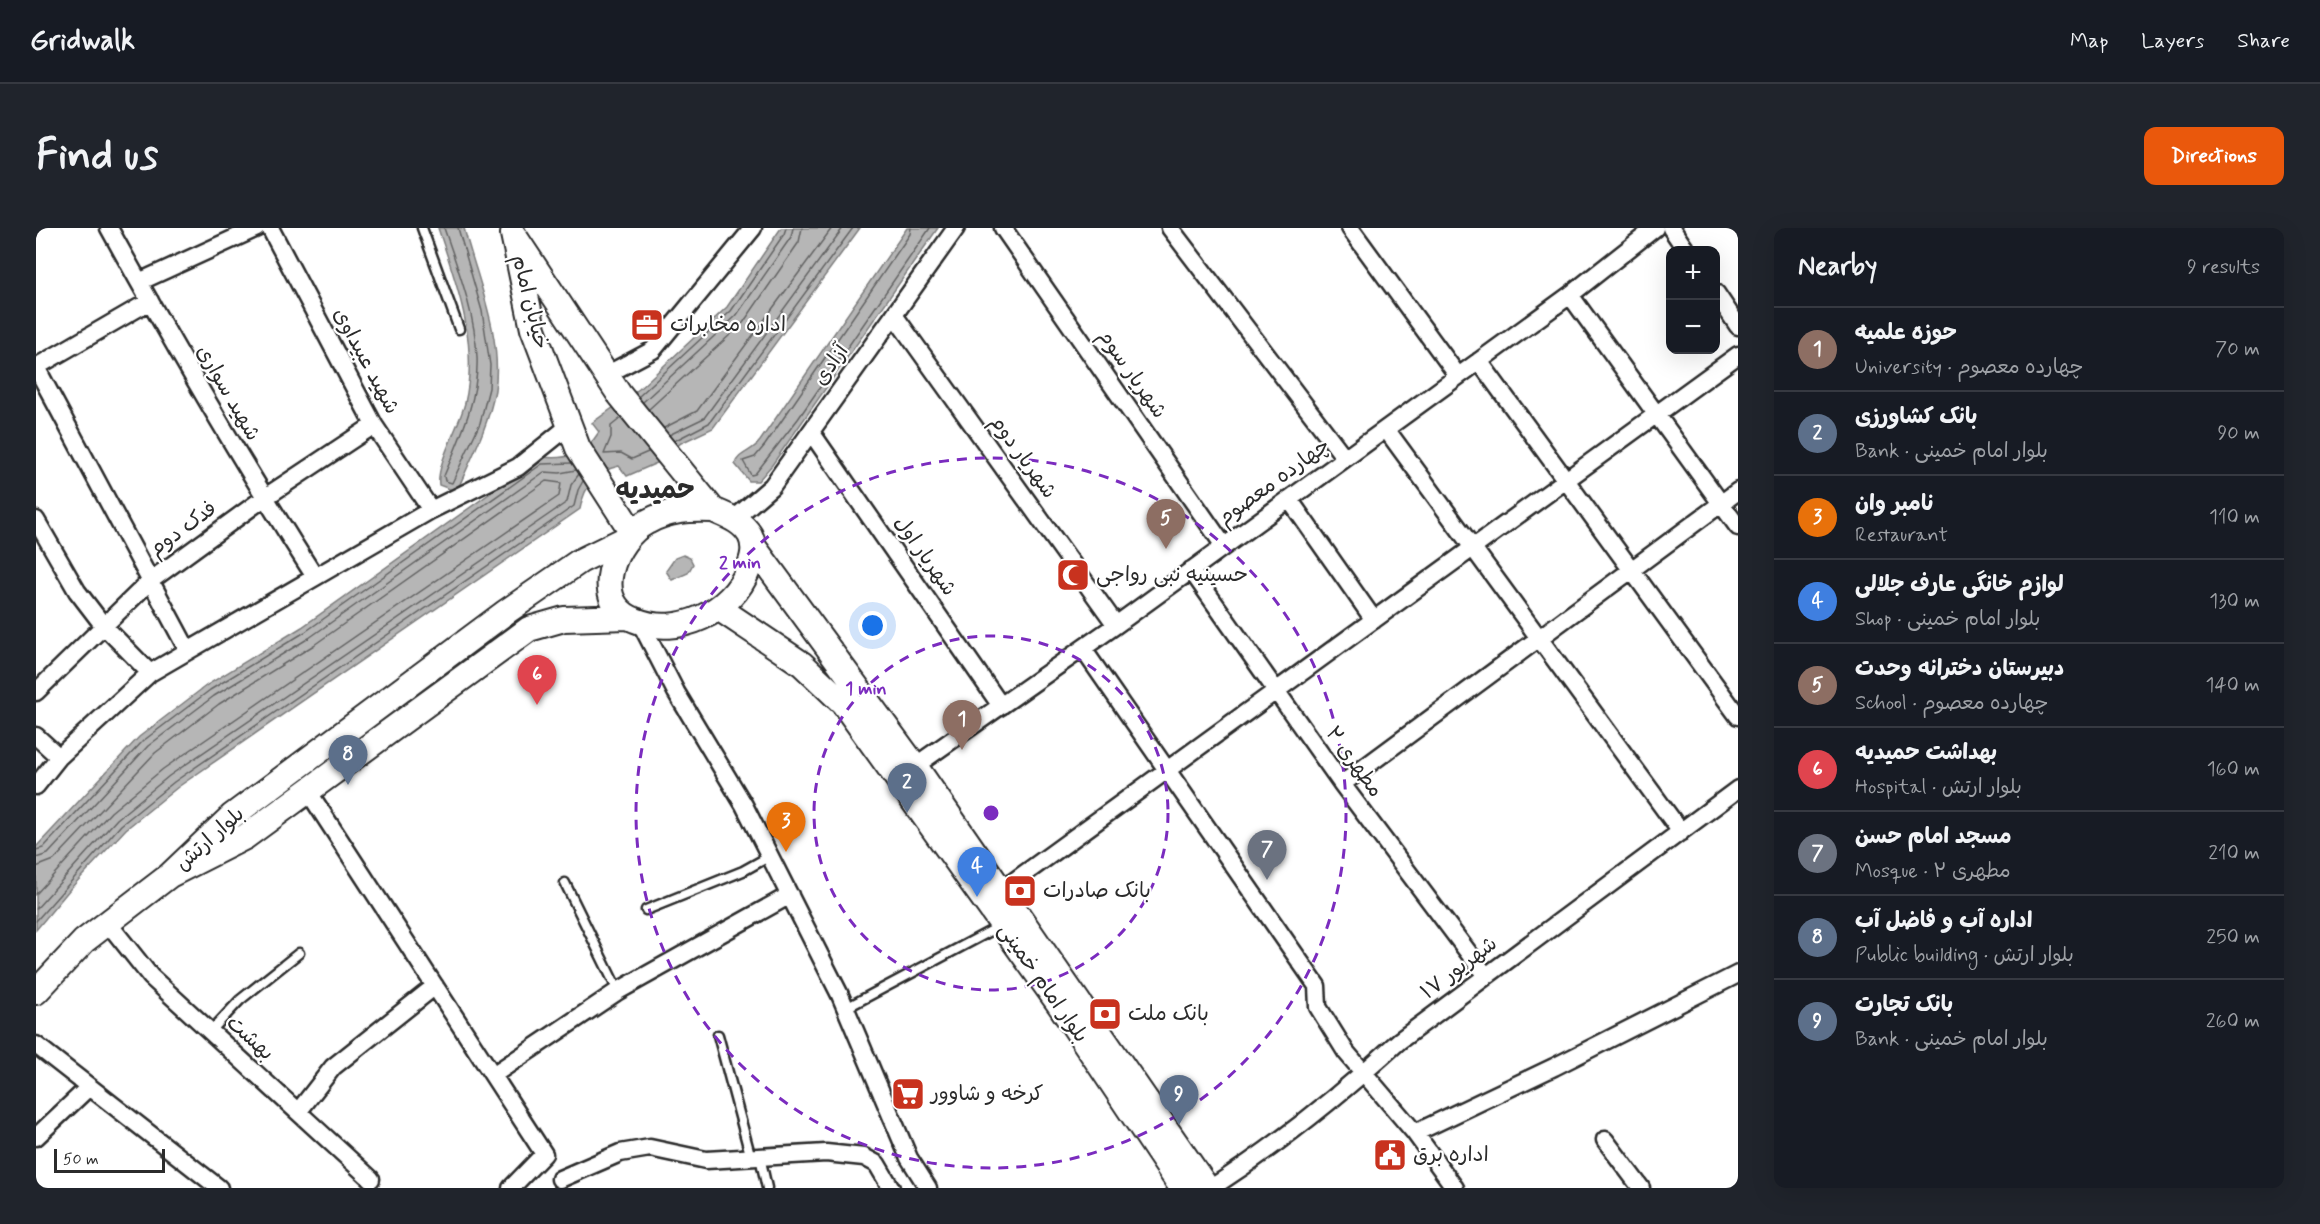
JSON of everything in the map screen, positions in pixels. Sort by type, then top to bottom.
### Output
[{"type":"main road","name":"خیابان امام","points":[[511,231],[612,384],[671,457],[724,514]]},
{"type":"main road","name":"خیابان امام","points":[[511,231],[532,329],[578,448],[630,535]]},
{"type":"main road","points":[[675,510],[724,514],[750,535],[754,547],[753,558],[744,582],[736,594],[720,609],[686,623],[657,625],[633,620],[613,600],[610,578],[617,550],[647,521],[675,510]]},
{"type":"main road","name":"بلوار ارتش","points":[[170,874],[232,816],[506,612],[580,561],[630,535]]},
{"type":"main road","name":"بلوار امام خمینی","points":[[754,547],[915,766],[1209,1188]]},
{"type":"main road","name":"بلوار امام خمینی","points":[[720,609],[802,664],[843,703],[1059,1004],[1182,1188]]},
{"type":"main road","name":"بلوار ارتش","points":[[170,874],[245,837],[529,629],[564,619],[633,620]]},
{"type":"main road","points":[[36,992],[84,941],[170,874]]},
{"type":"street","name":"شهید سواری","points":[[110,228],[264,498],[315,577]]},
{"type":"street","points":[[139,282],[257,228]]},
{"type":"street","name":"شهید عبیداوی","points":[[270,228],[374,425],[431,510]]},
{"type":"street","points":[[612,384],[653,350],[753,228]]},
{"type":"street","name":"آزادی","points":[[724,514],[772,486],[956,228]]},
{"type":"street","name":"شهریار سوم","points":[[1003,228],[1224,546]]},
{"type":"street","points":[[1170,228],[1346,458]]},
{"type":"street","points":[[1350,228],[1458,376]]},
{"type":"street","name":"چهارده معصوم","points":[[915,766],[1116,626],[1570,295],[1655,228]]},
{"type":"street","points":[[1671,228],[1683,246]]},
{"type":"street","points":[[1570,295],[1738,527]]},
{"type":"street","points":[[1720,299],[1738,326]]},
{"type":"street","points":[[150,301],[36,367],[87,458],[188,651]]},
{"type":"street","name":"شهریار دوم","points":[[894,315],[1116,626]]},
{"type":"street","points":[[1002,890],[1738,355]]},
{"type":"street","points":[[1479,361],[1738,716]]},
{"type":"street","name":"فدک دوم","points":[[36,692],[150,581],[264,498],[374,425]]},
{"type":"street","points":[[36,786],[59,757],[150,673],[431,510],[518,467],[570,426]]},
{"type":"street","points":[[1386,429],[1681,832]]},
{"type":"street","name":"شهریار اول","points":[[811,432],[1001,706]]},
{"type":"street","points":[[1342,784],[1738,491]]},
{"type":"street","points":[[1289,500],[1374,620]]},
{"type":"street","points":[[36,520],[77,591],[103,625],[150,673]]},
{"type":"street","name":"مطهری ۲","points":[[1191,570],[1342,784],[1486,976]]},
{"type":"street","points":[[633,620],[744,805],[846,1008],[909,1158],[928,1188]]},
{"type":"street","points":[[1083,649],[1317,986],[1318,1007],[1346,1052],[1415,1133],[1455,1188]]},
{"type":"street","points":[[36,736],[59,757]]},
{"type":"street","name":"۱۷ شهریور","points":[[1209,1188],[1259,1157],[1365,1072],[1399,1041],[1738,789]]},
{"type":"street","points":[[308,791],[563,1184],[620,1154],[650,1148],[706,1161],[826,1153],[864,1157],[877,1164],[891,1188]]},
{"type":"street","points":[[493,1075],[618,991],[790,895]]},
{"type":"street","name":"بهشت","points":[[108,923],[151,977],[209,1033],[371,1179]]},
{"type":"street","points":[[1415,1133],[1554,1068],[1738,974]]},
{"type":"street","points":[[298,1112],[333,1068],[435,986]]},
{"type":"street","points":[[36,1046],[219,1188]]},
{"type":"street","points":[[36,1137],[89,1087]]},
{"type":"street","points":[[1605,1140],[1641,1188]]},
{"type":"street","points":[[511,1188],[544,1154]]},
{"type":"lane","points":[[422,228],[459,329]]},
{"type":"lane","points":[[646,910],[743,871],[770,856]]},
{"type":"lane","points":[[565,884],[618,991]]},
{"type":"lane","points":[[846,1008],[1002,925]]},
{"type":"lane","points":[[209,1033],[240,1000],[299,953]]},
{"type":"lane","points":[[718,1035],[766,1188]]},
{"type":"water","points":[[438,228],[464,228],[487,308],[495,349],[495,390],[485,426],[460,484],[452,490],[439,485],[439,476],[444,456],[465,403],[469,381],[468,336],[459,292]]},
{"type":"water","points":[[781,228],[860,228],[713,428],[681,443],[659,462],[627,476],[619,466],[598,476],[588,487],[580,509],[178,787],[126,829],[70,889],[36,930],[36,847],[139,737],[207,685],[302,627],[541,457],[559,458],[574,454],[588,446],[599,432],[592,423],[639,389],[727,307]]},
{"type":"water","points":[[907,228],[938,228],[772,465],[758,481],[749,481],[735,464],[737,460],[760,441]]},
{"type":"water","points":[[683,555],[690,558],[693,564],[688,573],[672,580],[666,571],[675,558]]},
{"type":"place","name":"اداره مخابرات","points":[[647,325]]},
{"type":"place","name":"دبیرستان دخترانه وحدت","points":[[1166,549]]},
{"type":"place","name":"حسینیه نبی رواجی","points":[[1073,575]]},
{"type":"place","name":"بهداشت حمیدیه","points":[[537,705]]},
{"type":"place","name":"حوزه علمیه","points":[[962,750]]},
{"type":"place","name":"اداره آب و فاضل آب","points":[[348,785]]},
{"type":"place","name":"بانک کشاورزی","points":[[907,813]]},
{"type":"place","name":"نامبر وان","points":[[786,852]]},
{"type":"place","name":"مسجد امام حسن","points":[[1267,880]]},
{"type":"place","name":"بانک صادرات","points":[[1020,891]]},
{"type":"place","name":"لوازم خانگی عارف جلالی","points":[[977,897]]},
{"type":"place","name":"بانک ملت","points":[[1105,1014]]},
{"type":"place","name":"کرخه و شاوور","points":[[908,1094]]},
{"type":"place","name":"بانک تجارت","points":[[1179,1125]]},
{"type":"place","name":"اداره برق","points":[[1390,1155]]},
{"type":"district","name":"حمیدیه","points":[[655,490]]}]
